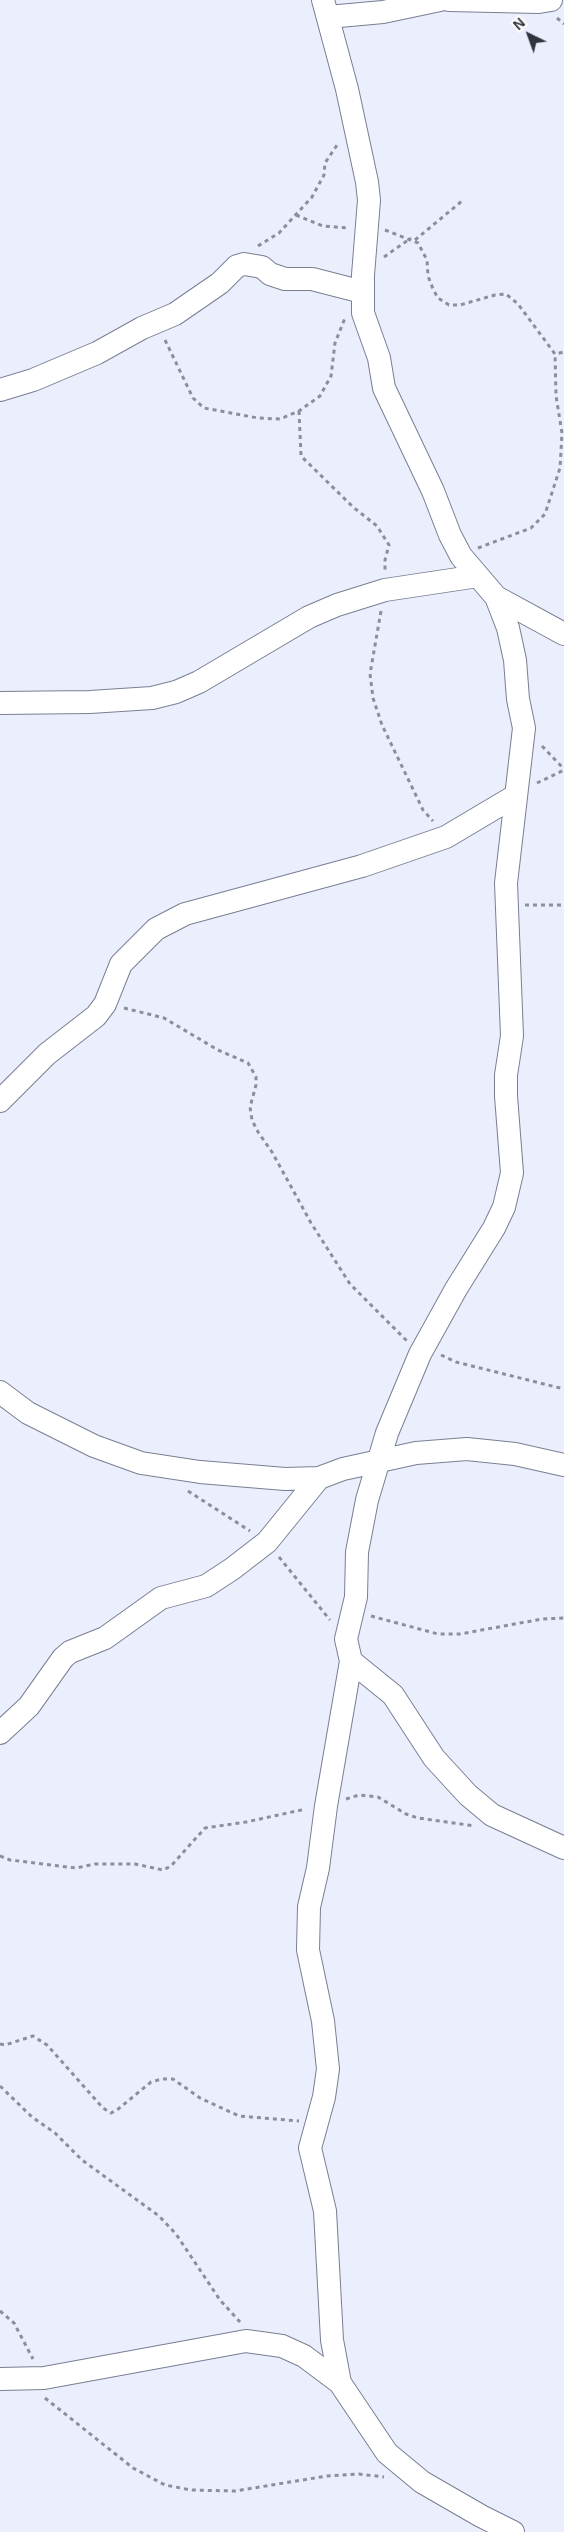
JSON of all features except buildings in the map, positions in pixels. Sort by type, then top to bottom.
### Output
[{"type":"street","points":[[340,2383],[332,2340],[325,2211],[310,2148],[324,2097],[327,2048],[308,1950],[310,1907],[351,1662],[346,1639],[356,1597],[357,1552],[367,1500],[377,1463],[421,1351],[456,1289],[494,1228],[509,1189],[512,1173],[507,1126],[506,1075],[512,1036],[506,883],[524,728],[518,699],[515,660],[508,628],[496,597],[461,556],[450,535],[433,491],[384,388],[379,358],[363,313],[359,292],[367,233],[369,200],[367,182],[326,8],[383,12],[440,0]]},
{"type":"street","points":[[449,0],[539,2],[551,0]]},
{"type":"street","points":[[0,390],[33,380],[88,357],[142,328],[156,324],[200,298],[237,266],[253,264],[285,279],[312,279],[359,292]]},
{"type":"street","points":[[0,703],[90,702],[152,698],[176,692],[199,682],[308,617],[338,605],[385,590],[478,576]]},
{"type":"street","points":[[496,597],[564,634]]},
{"type":"street","points":[[0,1100],[47,1054],[96,1016],[105,1004],[121,964],[156,929],[185,914],[362,866],[446,837],[516,796]]},
{"type":"street","points":[[0,1392],[18,1408],[94,1446],[141,1462],[244,1476],[320,1478],[343,1469],[416,1453],[467,1449],[515,1454],[564,1465]]},
{"type":"street","points":[[0,1733],[30,1706],[63,1658],[70,1652],[105,1638],[161,1598],[206,1586],[267,1542],[320,1478]]},
{"type":"street","points":[[351,1662],[393,1695],[434,1758],[468,1795],[492,1815],[564,1848]]},
{"type":"street","points":[[9,2379],[44,2378],[246,2341],[282,2346],[304,2356],[340,2383],[368,2428],[387,2453],[422,2482],[513,2532]]},
{"type":"path","points":[[237,266],[245,253],[279,233],[318,188],[324,175],[325,163],[353,122]]},
{"type":"path","points":[[415,240],[462,201]]},
{"type":"path","points":[[296,215],[323,226],[346,227],[367,233],[415,240],[422,248],[427,260],[428,276],[438,298],[449,305],[460,305],[506,294],[518,304],[555,354],[556,396],[562,433],[560,468],[545,514],[531,528],[461,556]]},
{"type":"path","points":[[156,324],[193,398],[204,408],[258,418],[280,419],[299,411],[320,396],[331,376],[335,343],[359,292]]},
{"type":"path","points":[[555,354],[564,352]]},
{"type":"path","points":[[299,411],[301,456],[353,507],[377,526],[389,545],[385,560],[385,590],[370,674],[373,698],[382,726],[423,810],[446,837]]},
{"type":"path","points":[[524,728],[564,769]]},
{"type":"path","points":[[507,904],[564,905]]},
{"type":"path","points":[[105,1004],[164,1018],[218,1050],[248,1063],[256,1077],[256,1085],[250,1107],[252,1120],[272,1152],[310,1223],[350,1284],[421,1351],[429,1349],[456,1362],[564,1388]]},
{"type":"path","points":[[181,1487],[267,1542],[346,1639]]},
{"type":"path","points":[[352,1612],[438,1634],[478,1632],[542,1618],[564,1618]]},
{"type":"path","points":[[0,1856],[10,1860],[76,1868],[95,1864],[135,1864],[163,1870],[172,1866],[205,1828],[246,1822],[290,1811],[326,1806],[359,1795],[370,1795],[389,1802],[406,1814],[464,1826],[475,1826],[492,1815]]},
{"type":"path","points":[[0,2044],[6,2045],[33,2036],[47,2045],[103,2108],[111,2113],[151,2082],[173,2079],[200,2098],[240,2116],[287,2119],[317,2125]]},
{"type":"path","points":[[0,2086],[32,2117],[55,2133],[82,2160],[159,2216],[176,2234],[220,2300],[262,2344]]},
{"type":"path","points":[[0,2310],[14,2323],[44,2378]]},
{"type":"path","points":[[9,2379],[59,2408],[133,2468],[165,2485],[191,2490],[235,2491],[327,2476],[359,2474],[387,2478]]}]
